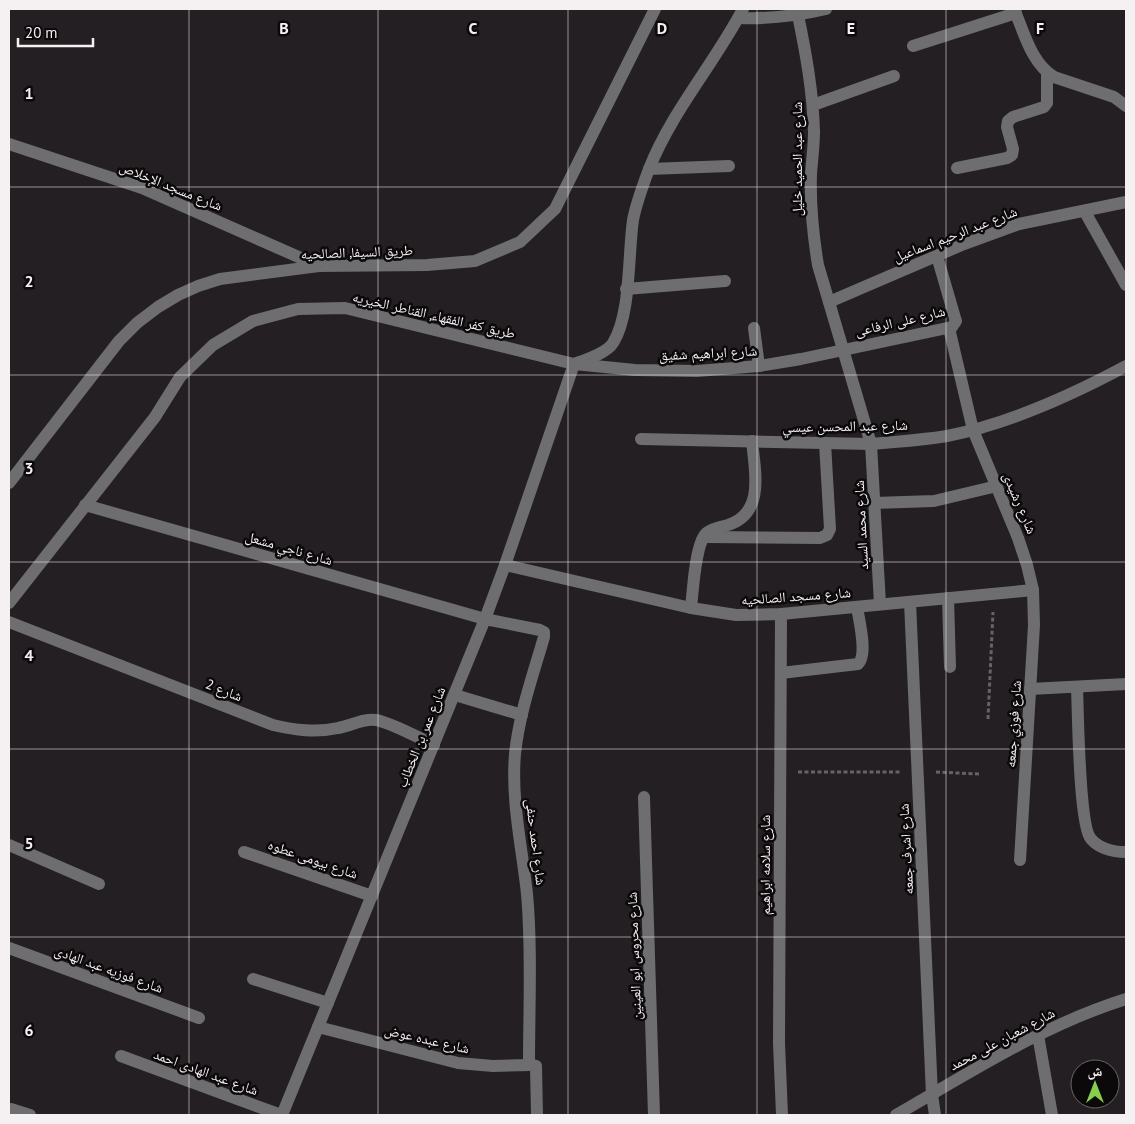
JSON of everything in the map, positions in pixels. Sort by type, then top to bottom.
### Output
[{"type":"street","name":"طريق السيفا, الصالحيه","points":[[9,483],[118,341],[137,322],[158,307],[185,292],[220,279],[319,266],[427,265],[475,261],[520,242],[555,209],[655,9]]},
{"type":"street","points":[[574,364],[591,358],[612,345],[623,322],[633,219],[649,169],[671,122],[729,35],[741,13],[758,18],[798,15],[826,9]]},
{"type":"street","points":[[913,46],[1015,11],[1036,60],[1047,73],[1054,78],[1114,97],[1126,106]]},
{"type":"street","name":"شارع عبد الحميد خليل","points":[[798,15],[810,75],[813,105],[812,216],[818,265],[843,349]]},
{"type":"street","points":[[957,168],[1008,158],[1012,155],[1013,149],[1007,127],[1008,122],[1013,117],[1044,107],[1048,103],[1047,73]]},
{"type":"street","points":[[813,105],[894,76]]},
{"type":"street","name":"شارع مسجد الإخلاص","points":[[9,144],[142,188],[319,266]]},
{"type":"street","points":[[649,169],[729,166]]},
{"type":"street","name":"شارع عبد الرحيم اسماعيل","points":[[829,302],[992,233],[1047,217],[1084,212],[1126,202]]},
{"type":"street","points":[[1084,212],[1126,285]]},
{"type":"street","name":"شارع على الرفاعى","points":[[843,349],[949,328],[954,324],[955,318],[937,256]]},
{"type":"street","points":[[626,289],[725,282]]},
{"type":"street","name":"طريق كفر الفقهاء, القناطر الخيريه","points":[[9,603],[155,417],[180,377],[213,345],[253,321],[298,309],[345,308],[574,364]]},
{"type":"street","points":[[754,328],[759,366]]},
{"type":"street","name":"شارع رشيدى","points":[[949,328],[973,430],[1018,538],[1028,565],[1033,590]]},
{"type":"street","name":"شارع ابراهيم شفيق","points":[[574,364],[644,370],[697,371],[759,366],[843,349]]},
{"type":"street","name":"شارع محمد السيد","points":[[843,349],[871,444],[880,604]]},
{"type":"street","name":"شارع عمر بن الخطاب","points":[[281,1115],[485,619],[574,364]]},
{"type":"street","name":"شارع عبد المحسن عيسي","points":[[641,439],[871,444],[922,439],[973,430],[1049,403],[1126,366]]},
{"type":"street","points":[[691,608],[700,544],[705,534],[716,528],[734,523],[747,514],[754,497],[756,478],[752,442]]},
{"type":"street","points":[[704,537],[820,538],[827,535],[830,529],[825,443]]},
{"type":"street","points":[[874,504],[934,500],[997,486]]},
{"type":"street","name":"شارع ناجي مشعل","points":[[85,505],[485,619]]},
{"type":"street","name":"شارع مسجد الصالحيه","points":[[505,565],[691,608],[736,615],[781,614],[1033,590]]},
{"type":"street","name":"شارع فوزي جمعه","points":[[1020,860],[1034,625],[1033,590]]},
{"type":"street","points":[[948,598],[950,667]]},
{"type":"street","name":"شارع اشرف جمعه","points":[[910,602],[932,1095],[935,1115]]},
{"type":"street","points":[[781,673],[858,664],[862,659],[862,649],[857,607]]},
{"type":"street","name":"شارع سلامه ابراهيم","points":[[781,614],[779,1043],[782,1115]]},
{"type":"street","name":"شارع احمد حنفى","points":[[485,619],[544,632],[522,715],[515,754],[514,787],[516,820],[527,896],[530,1065],[536,1066],[537,1115]]},
{"type":"street","name":"شارع 2","points":[[9,622],[273,725],[294,730],[316,731],[376,720],[434,745]]},
{"type":"street","points":[[1030,689],[1126,684]]},
{"type":"street","points":[[1077,687],[1082,802],[1090,839],[1102,847],[1116,852],[1126,852]]},
{"type":"street","points":[[455,695],[522,715]]},
{"type":"street","name":"شارع محروس ابو العينين","points":[[644,797],[654,1115]]},
{"type":"street","points":[[9,845],[98,884]]},
{"type":"street","name":"شارع بيومى عطوه","points":[[244,852],[372,896]]},
{"type":"street","name":"شارع فوزيه عبد الهادى","points":[[9,948],[199,1018]]},
{"type":"street","points":[[253,979],[328,1003]]},
{"type":"street","name":"شارع شعبان على محمد","points":[[896,1115],[1038,1035],[1080,1016],[1125,1002]]},
{"type":"street","name":"شارع عبده عوض","points":[[318,1027],[458,1063],[493,1066],[530,1065]]},
{"type":"street","points":[[1038,1035],[1052,1115]]},
{"type":"street","name":"شارع عبد الهادى احمد","points":[[121,1056],[281,1115]]},
{"type":"street","points":[[11,1109],[30,1115]]},
{"type":"path","points":[[988,719],[994,594]]},
{"type":"path","points":[[780,772],[979,774]]}]
